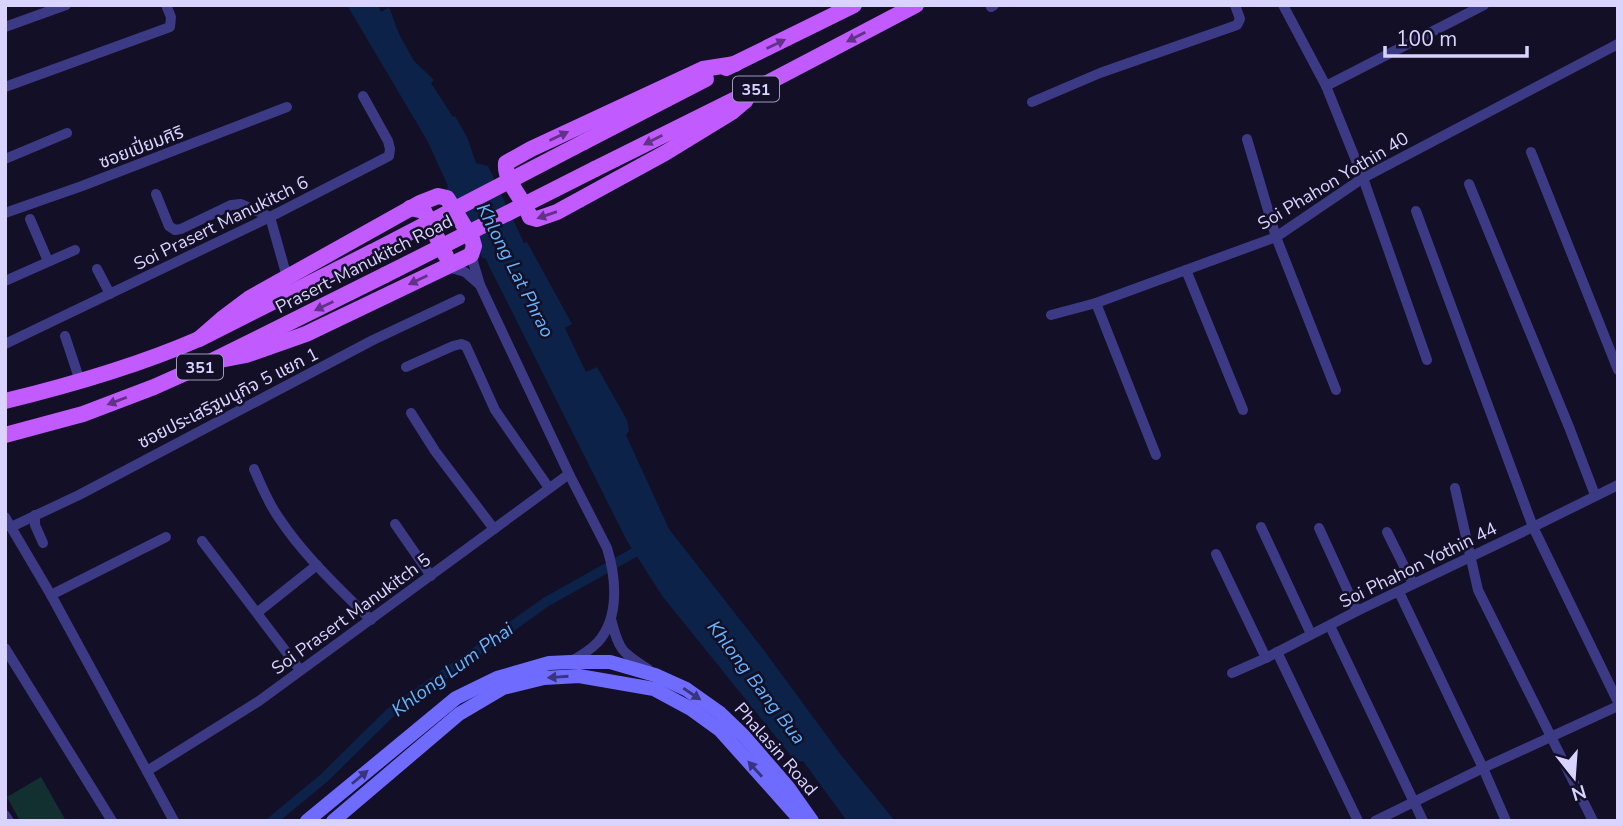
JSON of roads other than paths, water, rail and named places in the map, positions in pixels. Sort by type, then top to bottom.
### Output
[{"type":"main road","name":"Prasert-Manukitch Road","points":[[5,401],[141,363],[200,340],[853,5]]},
{"type":"main road","name":"Prasert-Manukitch Road","points":[[5,435],[83,414],[210,362],[750,92],[916,5]]},
{"type":"main road","points":[[735,64],[703,69],[531,149],[506,163],[505,172],[530,217],[537,219],[557,212],[665,153],[732,112],[745,101],[750,92]]},
{"type":"main road","points":[[200,340],[250,298],[410,208],[438,196],[447,198],[472,239],[474,246],[471,255],[306,334],[246,355],[210,362]]},
{"type":"main road","points":[[410,208],[424,211],[448,258],[443,268]]},
{"type":"main road","name":"Phalasin Road","points":[[307,821],[456,698],[497,678],[549,663],[571,662],[610,662],[656,675],[686,689],[720,713],[743,735],[788,787],[812,821]]},
{"type":"main road","name":"Phalasin Road","points":[[333,821],[459,714],[503,688],[544,678],[579,676],[653,689],[691,709],[720,730],[799,821]]},
{"type":"street","points":[[5,27],[66,5]]},
{"type":"street","points":[[5,87],[170,27],[171,17],[166,5]]},
{"type":"street","points":[[1032,102],[1100,73],[1237,25],[1240,19],[1235,5]]},
{"type":"street","points":[[1283,5],[1326,86],[1363,177],[1427,360]]},
{"type":"street","points":[[1326,86],[1484,5]]},
{"type":"street","name":"Soi Phahon Yothin 40","points":[[1051,315],[1096,303],[1276,237],[1363,177],[1618,44]]},
{"type":"street","name":"Soi Prasert Manukitch 6","points":[[5,344],[270,217],[389,156],[388,141],[363,96]]},
{"type":"street","name":"ซอยเปี่ยมศิริ","points":[[5,212],[82,186],[287,107]]},
{"type":"street","points":[[5,159],[67,133]]},
{"type":"street","points":[[1247,139],[1276,237],[1336,390]]},
{"type":"street","points":[[1531,152],[1618,370]]},
{"type":"street","points":[[1469,184],[1595,495]]},
{"type":"street","points":[[156,194],[169,226],[176,230],[231,205],[241,204],[270,217],[287,277]]},
{"type":"street","points":[[1375,821],[1618,704],[1533,527],[1416,211]]},
{"type":"street","points":[[30,219],[48,261]]},
{"type":"street","points":[[5,281],[75,250]]},
{"type":"street","points":[[471,255],[480,285],[603,542],[612,568],[614,588],[611,618],[617,642],[631,659],[656,675]]},
{"type":"street","points":[[443,268],[465,272],[480,285]]},
{"type":"street","points":[[97,269],[110,294]]},
{"type":"street","points":[[1186,270],[1243,410]]},
{"type":"street","name":"ซอยประเสริฐมนูกิจ 5 แยก 1","points":[[11,527],[79,495],[373,340],[460,299]]},
{"type":"street","points":[[1096,303],[1156,455]]},
{"type":"street","points":[[65,336],[80,382]]},
{"type":"street","points":[[406,367],[453,346],[466,346],[495,410],[548,488]]},
{"type":"street","points":[[411,412],[435,451],[494,529]]},
{"type":"street","points":[[254,469],[279,518],[317,565],[371,620]]},
{"type":"street","name":"Soi Prasert Manukitch 5","points":[[146,771],[242,713],[569,474]]},
{"type":"street","name":"Soi Phahon Yothin 44","points":[[1232,673],[1618,485]]},
{"type":"street","points":[[1455,488],[1478,590],[1593,821]]},
{"type":"street","points":[[35,515],[35,525],[43,543]]},
{"type":"street","points":[[5,517],[51,595],[174,821]]},
{"type":"street","points":[[395,524],[431,576]]},
{"type":"street","points":[[1261,527],[1311,634]]},
{"type":"street","points":[[1319,528],[1357,611]]},
{"type":"street","points":[[1387,532],[1413,584]]},
{"type":"street","points":[[51,595],[166,537]]},
{"type":"street","points":[[202,541],[300,670]]},
{"type":"street","points":[[1216,554],[1266,658]]},
{"type":"street","points":[[258,612],[317,565]]},
{"type":"street","points":[[1399,592],[1506,821]]},
{"type":"street","points":[[571,662],[599,641],[611,618]]},
{"type":"street","points":[[1330,626],[1423,821]]},
{"type":"street","points":[[5,648],[112,821]]},
{"type":"street","points":[[1277,652],[1358,821]]},
{"type":"street","points":[[5,815],[9,821]]},
{"type":"water","points":[[347,5],[378,5],[381,12],[389,7],[399,34],[414,61],[434,80],[431,83],[467,137],[476,163],[488,166],[524,243],[527,242],[572,324],[565,328],[586,372],[597,367],[627,420],[629,431],[626,435],[669,529],[763,649],[841,755],[895,821],[847,821],[803,761],[796,762],[663,597],[627,541],[485,258],[483,259],[447,189],[428,142]]},
{"type":"waterway","name":"Khlong Lum Phai","points":[[272,821],[324,778],[390,713],[546,602],[646,546]]},
{"type":"water label","name":"Khlong Lat Phrao","points":[[516,270]]},
{"type":"water label","name":"Khlong Bang Bua","points":[[757,682]]}]
